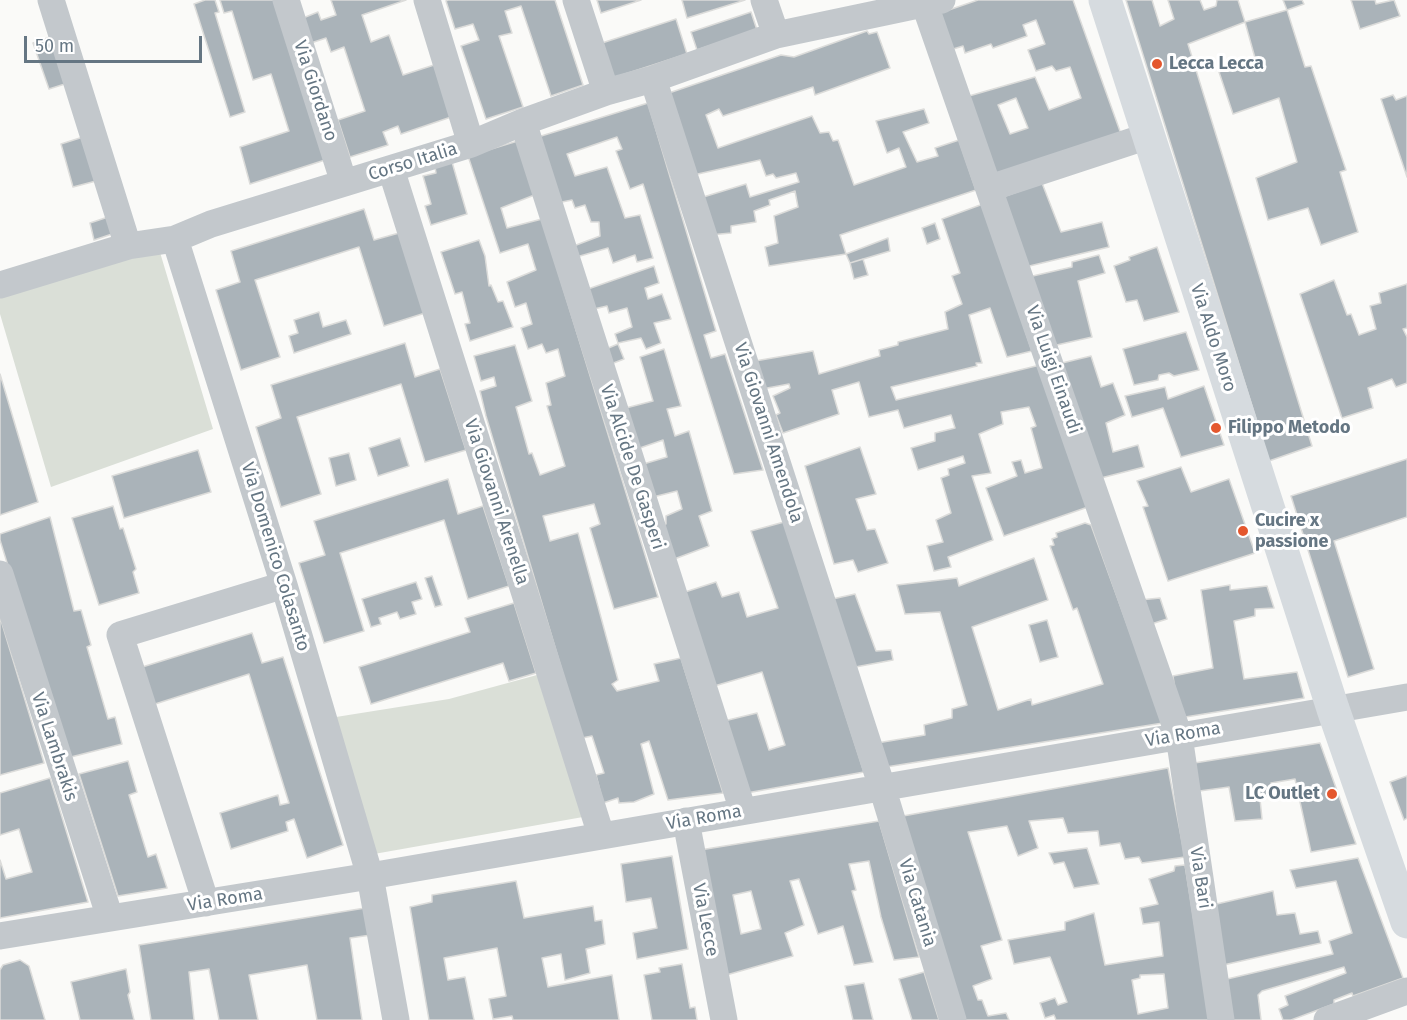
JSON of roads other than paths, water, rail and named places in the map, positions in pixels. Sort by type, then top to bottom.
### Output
[{"type":"street","points":[[51,0],[128,246]]},
{"type":"street","name":"Via Giordano","points":[[286,0],[344,183]]},
{"type":"street","points":[[427,0],[471,144]]},
{"type":"street","points":[[576,0],[606,92]]},
{"type":"street","points":[[764,0],[776,35]]},
{"type":"street","name":"Via Aldo Moro","points":[[1105,0],[1333,709],[1407,922]]},
{"type":"street","name":"Corso Italia","points":[[0,285],[128,246],[175,239],[211,224],[471,144],[523,122],[606,92],[653,79],[776,35],[934,3]]},
{"type":"street","name":"Via Luigi Einaudi","points":[[934,3],[990,188],[1179,736]]},
{"type":"street","name":"Via Giovanni Amendola","points":[[653,79],[882,787]]},
{"type":"street","name":"Via Alcide De Gasperi","points":[[523,122],[743,811]]},
{"type":"street","points":[[990,188],[1148,136]]},
{"type":"street","name":"Via Giovanni Arenella","points":[[391,169],[602,836]]},
{"type":"street","name":"Via Domenico Colasanto","points":[[175,239],[284,585],[370,876],[396,1020]]},
{"type":"street","name":"Via Lambrakis","points":[[0,574],[110,918]]},
{"type":"street","points":[[206,903],[120,635],[284,585]]},
{"type":"street","name":"Via Roma","points":[[0,936],[370,876],[1407,697]]},
{"type":"street","name":"Via Bari","points":[[1179,736],[1221,1020]]},
{"type":"street","name":"Via Catania","points":[[882,787],[952,1020]]},
{"type":"street","name":"Via Lecce","points":[[686,821],[724,1020]]},
{"type":"street","points":[[1327,1020],[1407,992]]},
{"type":"place","name":"Lecca Lecca","points":[[1157,64]]},
{"type":"place","name":"Filippo Metodo","points":[[1216,428]]},
{"type":"place","name":"Cucire x passione","points":[[1243,531]]},
{"type":"place","name":"LC Outlet","points":[[1332,794]]}]
